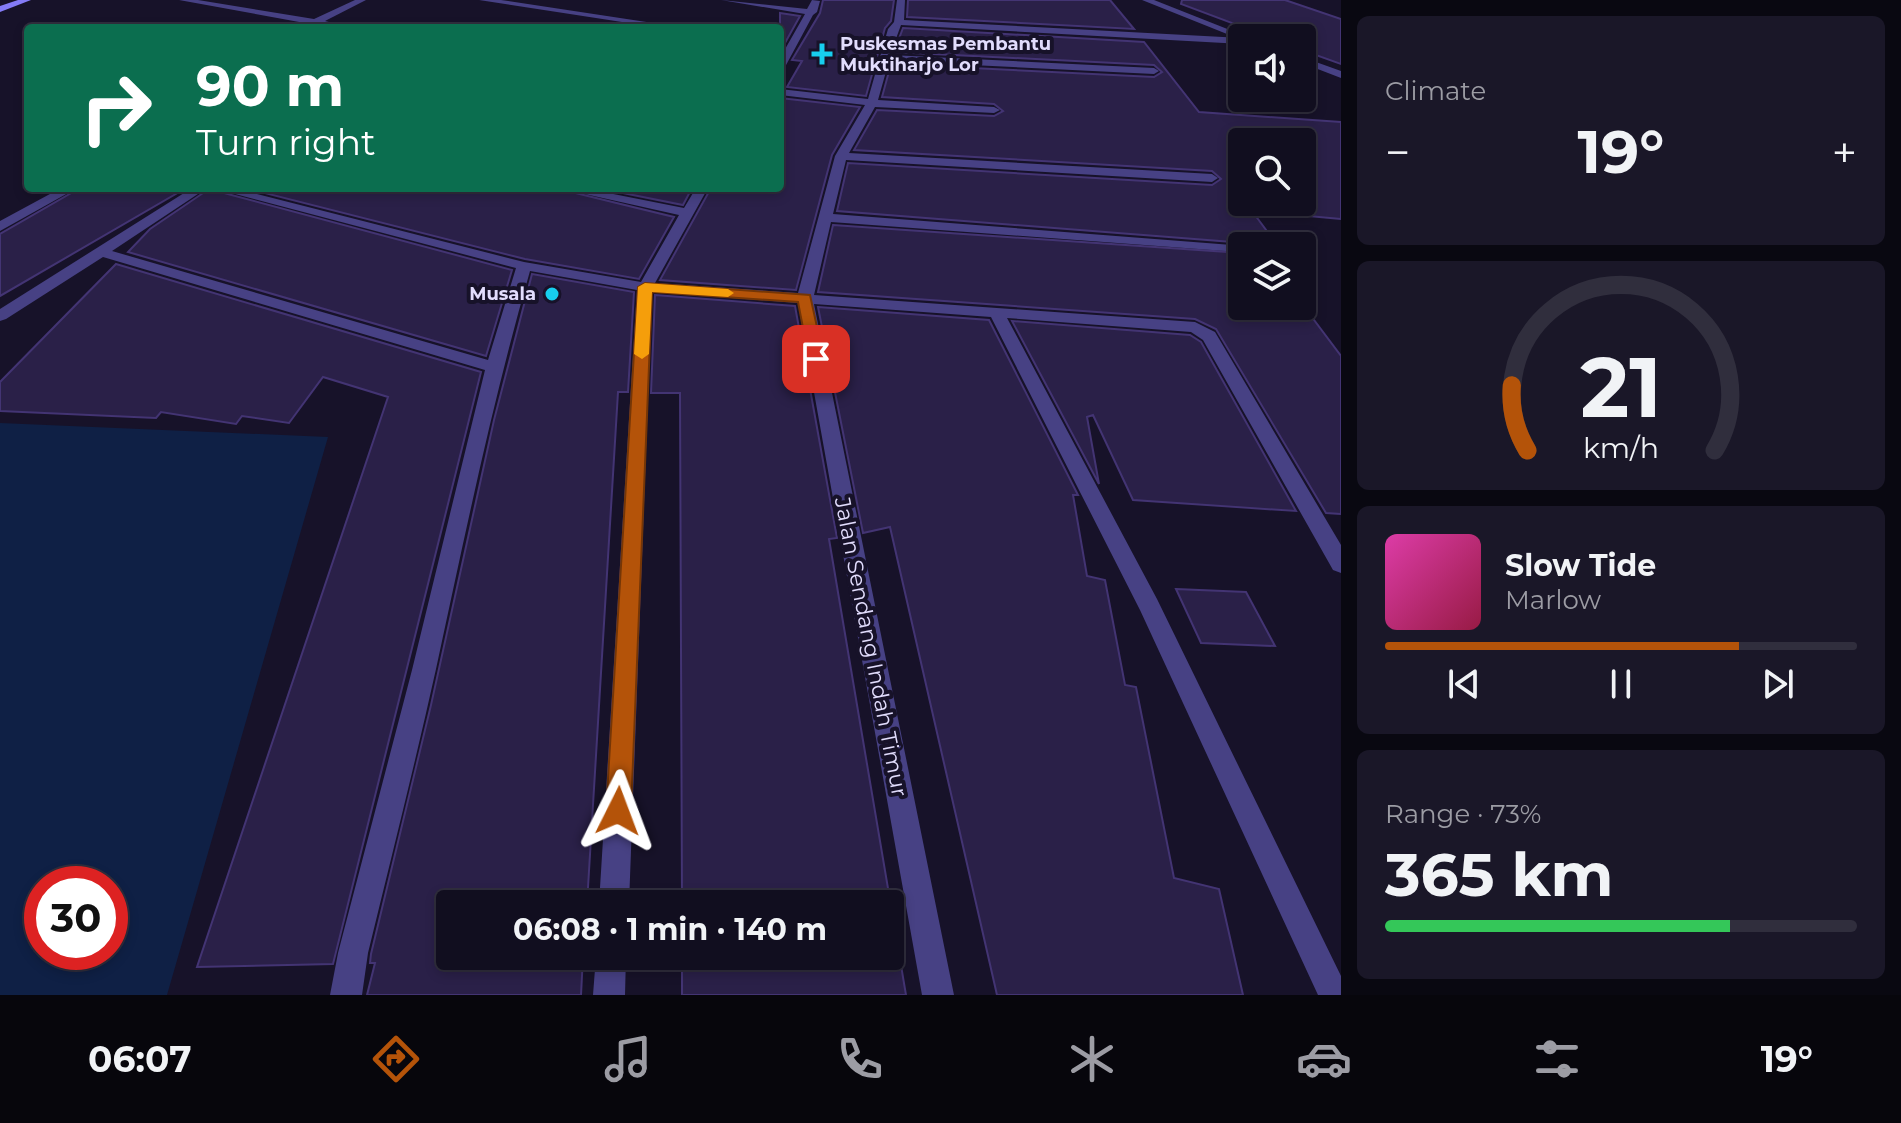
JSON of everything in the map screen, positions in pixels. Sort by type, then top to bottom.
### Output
[{"type":"street","points":[[0,9],[27,0]]},
{"type":"street","points":[[183,0],[327,24]]},
{"type":"street","points":[[220,6],[234,0]]},
{"type":"street","points":[[316,22],[362,0]]},
{"type":"street","points":[[483,0],[653,24]]},
{"type":"street","points":[[725,0],[813,12]]},
{"type":"street","points":[[784,60],[817,0]]},
{"type":"street","points":[[805,298],[841,156],[872,103],[893,29],[899,22],[901,0]]},
{"type":"street","points":[[1146,0],[1228,33]]},
{"type":"street","points":[[899,22],[1228,39]]},
{"type":"street","points":[[784,43],[794,44]]},
{"type":"street","points":[[885,58],[1154,71]]},
{"type":"street","points":[[1316,65],[1341,75]]},
{"type":"street","points":[[784,92],[872,103],[994,110]]},
{"type":"street","points":[[841,156],[1212,178]]},
{"type":"street","points":[[0,227],[64,192]]},
{"type":"street","points":[[0,316],[195,192]]},
{"type":"street","points":[[234,192],[524,266],[645,287],[1182,324],[1209,336],[1341,564]]},
{"type":"street","points":[[584,192],[687,213]]},
{"type":"street","points":[[615,890],[645,287],[700,192]]},
{"type":"street","points":[[825,217],[1228,247]]},
{"type":"street","points":[[101,252],[494,367]]},
{"type":"street","points":[[346,995],[353,953],[494,367],[524,266]]},
{"type":"street","name":"Jalan Sendang Indah Timur","points":[[805,298],[938,995]]},
{"type":"street","points":[[996,312],[1149,606],[1334,995]]},
{"type":"street","points":[[609,995],[610,970]]},
{"type":"water","points":[[0,423],[328,437],[167,995],[0,995]]},
{"type":"building","points":[[823,0],[894,0],[891,21],[885,28],[866,96],[787,87],[802,61],[792,60],[820,13]]},
{"type":"building","points":[[908,0],[1110,0],[1134,29],[907,17]]},
{"type":"building","points":[[1182,0],[1285,0],[1341,19],[1341,64],[1316,55],[1316,24],[1235,24],[1181,4]]},
{"type":"building","points":[[780,13],[800,16],[784,45],[784,24],[780,24]]},
{"type":"building","points":[[903,28],[1144,42],[1199,112],[1341,122],[1341,219],[1308,216],[1316,216],[1316,128],[1228,128],[1228,216],[1256,216],[1268,232],[1228,232],[1228,242],[837,211],[848,163],[1212,185],[1221,179],[1212,171],[854,150],[877,110],[994,116],[1003,111],[994,104],[882,97],[891,64],[1154,77],[1162,72],[1154,65],[894,52]]},
{"type":"building","points":[[784,98],[860,107],[832,155],[796,290],[660,280],[709,192],[784,192]]},
{"type":"building","points":[[73,192],[179,192],[0,296],[0,234]]},
{"type":"building","points":[[205,192],[220,192],[512,270],[486,356],[128,252],[150,229]]},
{"type":"building","points":[[261,192],[571,192],[674,217],[639,279],[525,259]]},
{"type":"building","points":[[618,192],[690,192],[683,205]]},
{"type":"building","points":[[833,225],[1228,252],[1228,320],[1314,320],[1341,356],[1341,514],[1326,513],[1216,329],[1195,319],[818,292]]},
{"type":"building","points":[[116,264],[481,372],[333,964],[197,967],[388,397],[323,377],[289,423],[242,416],[236,424],[161,412],[156,418],[0,411],[0,382]]},
{"type":"building","points":[[532,274],[634,292],[628,392],[618,392],[588,890],[436,890],[436,970],[582,970],[581,995],[367,995],[375,963],[370,963],[371,954],[431,705],[494,420]]},
{"type":"building","points":[[655,295],[795,306],[837,538],[829,539],[888,890],[682,890],[680,393],[651,393]]},
{"type":"building","points":[[818,307],[989,320],[1078,495],[1073,495],[1087,576],[1105,580],[1125,685],[1136,687],[1174,878],[1219,889],[1243,995],[997,995],[890,527],[863,533]]},
{"type":"building","points":[[1012,321],[1190,335],[1201,342],[1296,511],[1133,500],[1093,415],[1087,417],[1099,484]]},
{"type":"building","points":[[1176,589],[1246,592],[1275,646],[1201,643]]},
{"type":"building","points":[[682,970],[902,970],[906,995],[682,995]]},
{"type":"slow traffic","points":[[642,354],[645,287],[728,293]]},
{"type":"place","name":"Puskesmas Pembantu Muktiharjo Lor","points":[[822,54]]},
{"type":"place","name":"Musala","points":[[552,294]]},
{"type":"route","points":[[618,811],[645,287],[805,298],[816,359]]}]
